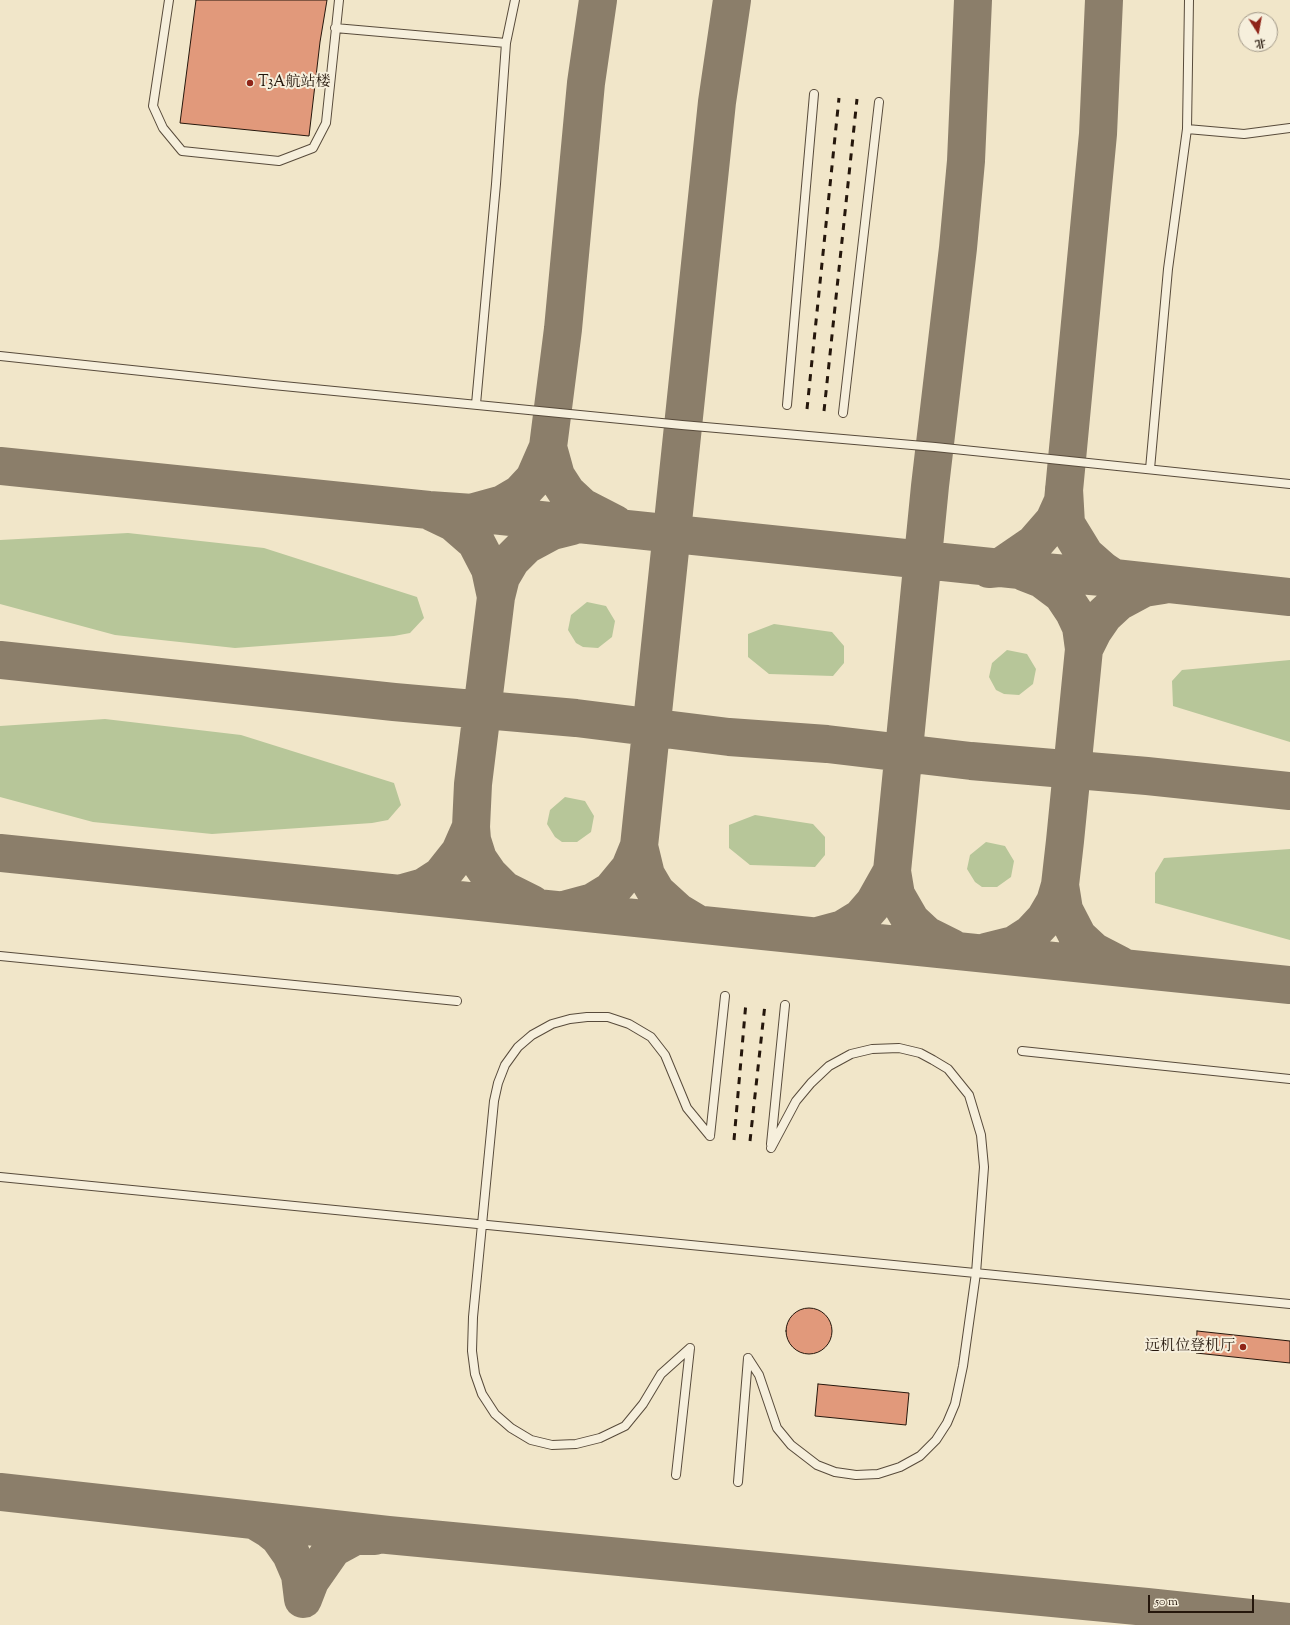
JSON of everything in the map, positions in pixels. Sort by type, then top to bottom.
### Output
[{"type":"lane","points":[[169,0],[153,106],[163,128],[182,151],[279,161],[313,148],[326,123],[339,0]]},
{"type":"lane","points":[[476,404],[496,184],[506,43],[515,0]]},
{"type":"lane","points":[[1150,469],[1168,269],[1187,129],[1189,0]]},
{"type":"lane","points":[[335,28],[506,43]]},
{"type":"lane","points":[[787,405],[814,94]]},
{"type":"lane","points":[[843,413],[879,102]]},
{"type":"lane","points":[[1187,129],[1244,134],[1290,128]]},
{"type":"lane","points":[[0,356],[273,385],[1150,469],[1290,484]]},
{"type":"lane","points":[[0,956],[457,1001]]},
{"type":"lane","points":[[676,1475],[690,1348],[661,1374],[643,1404],[625,1426],[600,1438],[576,1444],[552,1445],[530,1440],[511,1428],[495,1414],[482,1394],[475,1374],[472,1351],[473,1317],[481,1225],[494,1101],[498,1083],[506,1064],[518,1047],[532,1035],[552,1024],[587,1017],[608,1017],[629,1024],[650,1037],[665,1055],[687,1108],[710,1136],[725,996]]},
{"type":"lane","points":[[738,1482],[748,1358],[759,1375],[777,1428],[791,1445],[817,1465],[835,1472],[856,1475],[878,1474],[900,1467],[920,1456],[936,1440],[947,1423],[955,1404],[963,1366],[976,1273],[984,1167],[981,1135],[969,1095],[948,1069],[920,1053],[899,1048],[872,1049],[851,1054],[829,1066],[811,1083],[796,1101],[771,1148],[785,1005]]},
{"type":"lane","points":[[1022,1051],[1290,1079]]},
{"type":"lane","points":[[0,1177],[1290,1304]]},
{"type":"green space","points":[[128,533],[264,548],[417,597],[424,618],[410,633],[394,636],[235,648],[115,635],[0,604],[0,540]]},
{"type":"green space","points":[[587,602],[606,606],[615,621],[612,637],[598,648],[583,647],[576,643],[568,630],[571,615]]},
{"type":"green space","points":[[774,624],[832,632],[844,646],[844,663],[833,676],[769,674],[748,657],[748,634]]},
{"type":"green space","points":[[1007,650],[1027,654],[1036,669],[1033,684],[1019,695],[1004,694],[996,690],[989,677],[992,663]]},
{"type":"green space","points":[[1290,660],[1290,742],[1173,706],[1172,681],[1182,670]]},
{"type":"green space","points":[[105,719],[241,735],[394,783],[401,805],[388,820],[372,823],[212,834],[93,822],[0,797],[0,726]]},
{"type":"green space","points":[[565,797],[585,801],[594,816],[591,832],[577,842],[562,842],[555,837],[547,824],[550,810]]},
{"type":"green space","points":[[755,815],[813,824],[825,837],[825,855],[815,867],[750,865],[729,848],[729,825]]},
{"type":"green space","points":[[986,842],[1005,846],[1014,861],[1011,877],[997,887],[982,887],[975,882],[967,869],[970,855]]},
{"type":"green space","points":[[1290,849],[1290,940],[1155,903],[1155,873],[1164,858]]},
{"type":"building","name":"T3A航站楼","points":[[196,0],[327,0],[320,42],[309,136],[180,123]]},
{"type":"building","points":[[809,1308],[822,1312],[828,1318],[832,1331],[828,1344],[822,1350],[809,1354],[796,1350],[790,1344],[786,1331],[790,1318],[796,1312]]},
{"type":"building","name":"远机位登机厅","points":[[1197,1331],[1290,1341],[1290,1363],[1196,1353]]},
{"type":"building","points":[[818,1384],[909,1393],[906,1425],[815,1416]]},
{"type":"taxiway","points":[[474,512],[503,504],[520,494],[534,479],[548,447],[563,329],[586,83],[598,0]]},
{"type":"taxiway","points":[[567,909],[593,902],[611,891],[630,868],[639,846],[717,102],[732,0]]},
{"type":"taxiway","points":[[952,948],[926,935],[911,921],[896,895],[892,871],[930,486],[958,248],[966,161],[973,0]]},
{"type":"taxiway","points":[[989,569],[999,568],[1034,544],[1054,521],[1063,501],[1098,134],[1104,0]]},
{"type":"taxiway","points":[[548,447],[556,476],[567,493],[582,507],[615,524]]},
{"type":"taxiway","points":[[0,466],[1290,597]]},
{"type":"taxiway","points":[[1064,489],[1066,524],[1085,555],[1114,578]]},
{"type":"taxiway","points":[[430,511],[453,522],[476,542],[490,569],[496,597]]},
{"type":"taxiway","points":[[532,904],[504,890],[489,875],[478,859],[472,840],[471,827],[473,784],[496,597],[501,577],[511,560],[526,545],[552,531],[572,526]]},
{"type":"taxiway","points":[[986,952],[1014,945],[1031,934],[1045,919],[1055,902],[1060,885],[1065,841],[1084,649],[1081,627],[1074,612],[1062,594],[1042,579],[1024,572]]},
{"type":"taxiway","points":[[1084,649],[1093,631],[1104,615],[1118,602],[1144,588],[1163,585]]},
{"type":"taxiway","points":[[0,660],[394,702],[576,718],[729,737],[827,744],[971,761],[1147,776],[1290,791]]},
{"type":"taxiway","points":[[399,894],[424,887],[441,876],[460,852],[471,827]]},
{"type":"taxiway","points":[[639,846],[646,875],[656,892],[678,912],[698,924]]},
{"type":"taxiway","points":[[0,853],[1290,985]]},
{"type":"taxiway","points":[[817,936],[843,929],[861,918],[874,903],[892,871]]},
{"type":"taxiway","points":[[1060,885],[1064,910],[1078,937],[1093,951],[1120,965]]},
{"type":"taxiway","points":[[0,1492],[388,1535],[1147,1607],[1290,1622]]},
{"type":"taxiway","points":[[254,1520],[279,1537],[291,1554],[300,1575],[303,1599],[310,1581],[333,1548],[355,1536],[375,1536]]},
{"type":"railway","points":[[807,409],[839,98]]},
{"type":"railway","points":[[824,411],[857,99]]},
{"type":"railway","points":[[734,1140],[746,1002]]},
{"type":"railway","points":[[750,1141],[765,1004]]},
{"type":"place","name":"T3A航站楼","points":[[250,83]]},
{"type":"place","name":"远机位登机厅","points":[[1243,1347]]}]
